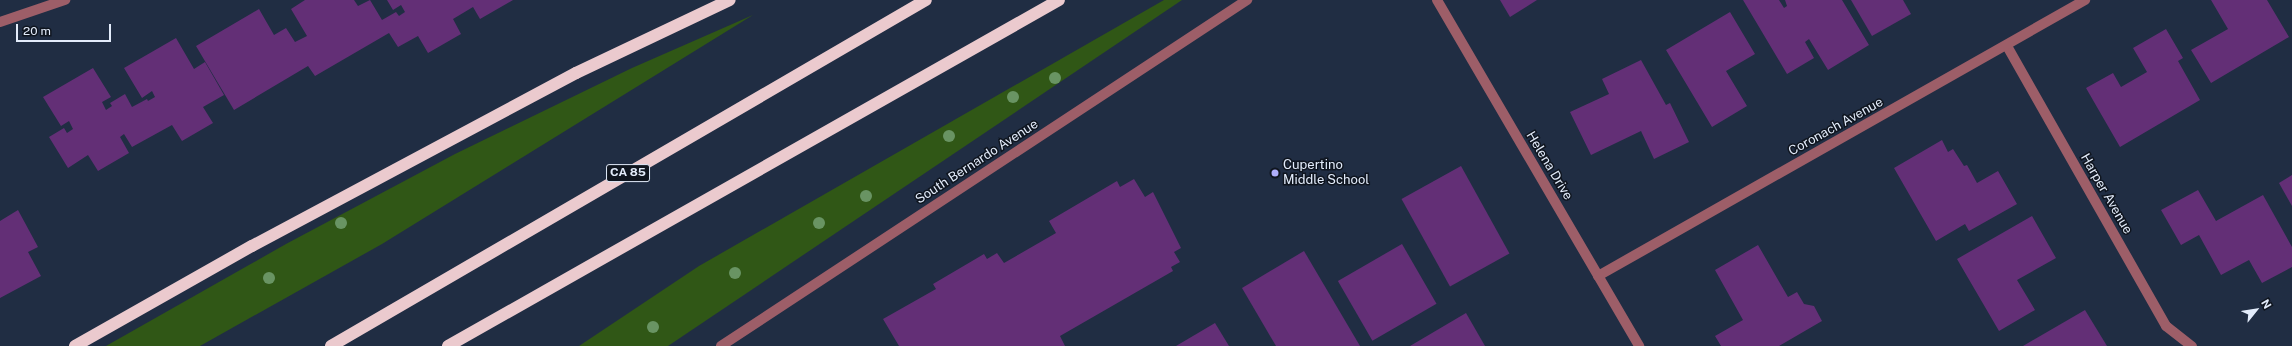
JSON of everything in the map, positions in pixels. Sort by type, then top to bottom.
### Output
[{"type":"highway","points":[[75,346],[252,246],[576,73],[730,0]]},
{"type":"highway","name":"CA 85","points":[[331,346],[926,0]]},
{"type":"highway","points":[[448,346],[1059,0]]},
{"type":"street","points":[[0,22],[65,0]]},
{"type":"street","name":"South Bernardo Avenue","points":[[721,346],[1247,0]]},
{"type":"street","name":"Helena Drive","points":[[1437,0],[1638,346]]},
{"type":"street","name":"Coronach Avenue","points":[[1598,276],[2008,46],[2085,0]]},
{"type":"street","name":"Harper Avenue","points":[[2008,46],[2166,326],[2192,346]]},
{"type":"green space","points":[[1164,0],[1182,0],[668,346],[579,346],[699,266]]},
{"type":"green space","points":[[753,15],[382,244],[200,346],[106,346],[286,244],[455,154],[632,68]]},
{"type":"building","points":[[305,0],[354,0],[358,6],[370,0],[382,20],[396,12],[399,16],[405,12],[401,5],[393,10],[387,0],[513,0],[480,19],[473,7],[453,19],[461,34],[428,53],[418,36],[398,47],[389,33],[315,76],[308,66],[234,110],[196,46],[259,9],[274,35],[286,28],[295,42],[307,36],[291,9]]},
{"type":"building","points":[[1500,0],[1537,0],[1510,17]]},
{"type":"building","points":[[1743,0],[1779,0],[1784,8],[1787,6],[1785,0],[1842,0],[1869,45],[1828,70],[1809,39],[1805,42],[1814,58],[1787,74]]},
{"type":"building","points":[[1851,0],[1903,0],[1911,14],[1872,36]]},
{"type":"building","points":[[2211,0],[2267,0],[2289,37],[2211,83],[2191,50],[2228,29]]},
{"type":"building","points":[[1730,12],[1755,54],[1726,71],[1747,106],[1712,127],[1666,50]]},
{"type":"building","points":[[2166,29],[2183,58],[2178,61],[2200,100],[2120,147],[2086,88],[2113,73],[2121,87],[2147,72],[2133,48]]},
{"type":"building","points":[[176,38],[194,69],[205,62],[224,95],[203,107],[213,123],[182,141],[172,125],[132,147],[124,134],[120,137],[129,153],[98,171],[88,155],[68,168],[49,137],[64,128],[67,133],[73,129],[69,121],[61,126],[43,97],[93,68],[111,97],[102,102],[106,110],[112,106],[110,103],[125,94],[132,107],[147,99],[148,101],[155,97],[152,91],[142,98],[124,68]]},
{"type":"building","points":[[1641,60],[1666,105],[1670,103],[1689,142],[1654,159],[1641,131],[1591,155],[1570,112],[1609,94],[1602,79]]},
{"type":"building","points":[[1942,140],[1948,152],[1953,149],[1964,166],[1967,165],[1977,183],[1998,171],[2017,204],[1969,231],[1965,224],[1936,241],[1894,168]]},
{"type":"building","points":[[1461,166],[1509,253],[1450,286],[1402,199]]},
{"type":"building","points":[[2292,175],[2292,206],[2279,183]]},
{"type":"building","points":[[1134,179],[1145,197],[1153,192],[1181,248],[1174,252],[1180,262],[1171,267],[1173,271],[1060,336],[1065,346],[899,346],[883,319],[936,289],[933,284],[984,254],[987,259],[997,253],[1004,263],[1056,233],[1049,221],[1117,181],[1120,187]]},
{"type":"building","points":[[2198,190],[2216,221],[2263,195],[2292,247],[2292,267],[2262,283],[2249,260],[2221,275],[2199,235],[2181,245],[2161,210]]},
{"type":"building","points":[[18,210],[38,247],[28,252],[41,276],[0,298],[0,221]]},
{"type":"building","points":[[2032,216],[2056,258],[2017,280],[2035,310],[1999,331],[1957,259]]},
{"type":"building","points":[[1402,244],[1436,304],[1372,341],[1338,281]]},
{"type":"building","points":[[1758,245],[1788,297],[1797,292],[1804,304],[1814,306],[1822,321],[1779,346],[1721,346],[1715,336],[1743,320],[1715,270]]},
{"type":"building","points":[[1304,251],[1360,346],[1276,346],[1242,288]]},
{"type":"building","points":[[2085,310],[2107,346],[2023,346]]},
{"type":"building","points":[[1466,313],[1485,346],[1410,346]]},
{"type":"building","points":[[1215,323],[1229,346],[1176,346]]},
{"type":"place","name":"Cupertino Middle School","points":[[1275,173]]}]
